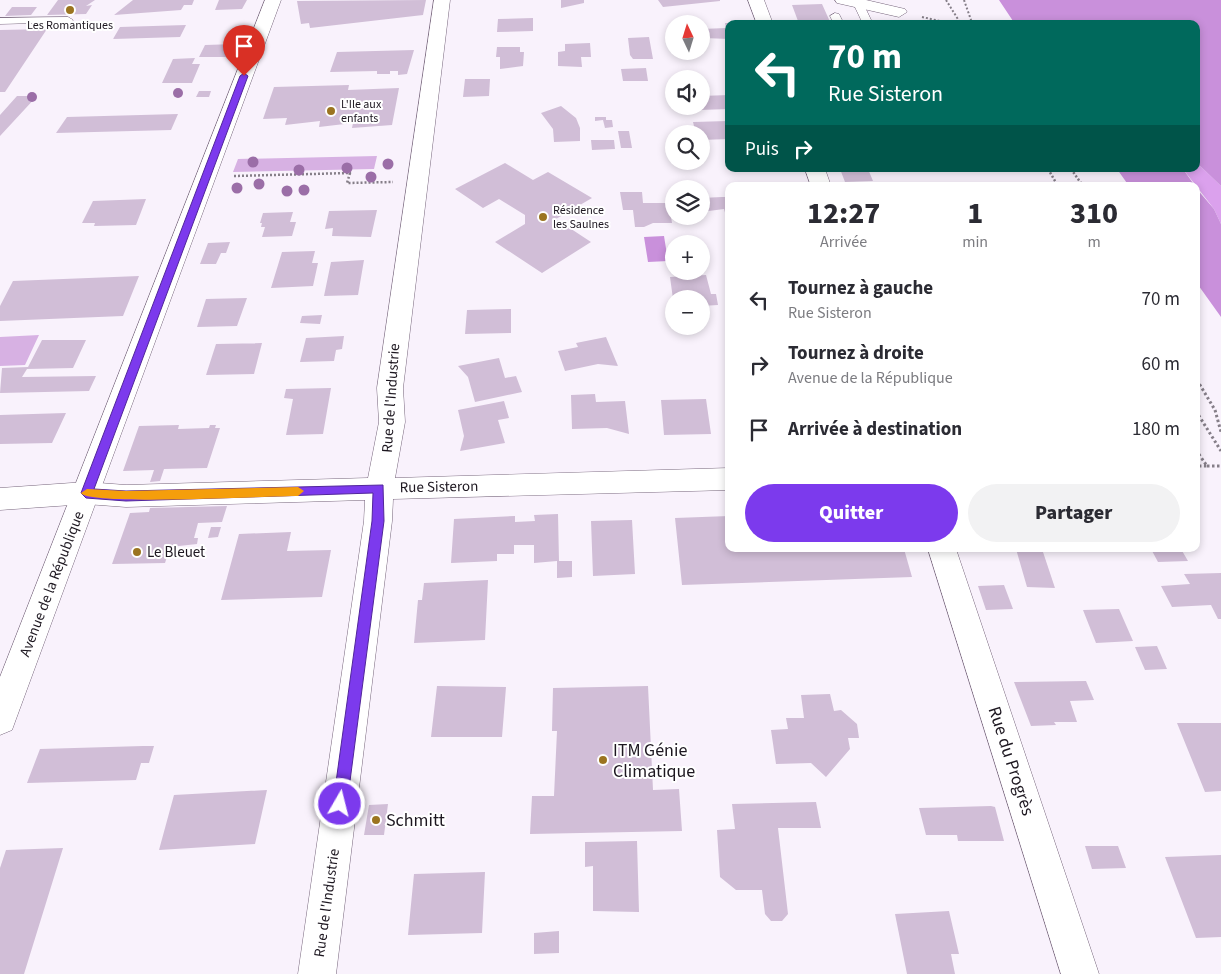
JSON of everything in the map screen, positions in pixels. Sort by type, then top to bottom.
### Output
[{"type":"street","name":"Avenue de la République","points":[[0,719],[272,0]]},
{"type":"street","name":"Rue de l'Industrie","points":[[317,974],[377,531],[379,488],[391,430],[390,388],[442,0]]},
{"type":"street","points":[[756,0],[763,20]]},
{"type":"street","points":[[850,2],[899,12]]},
{"type":"street","name":"Rue Sisteron","points":[[0,499],[86,493],[126,496],[725,479]]},
{"type":"street","name":"Rue du Progrès","points":[[943,552],[1080,974]]},
{"type":"lane","points":[[850,2],[865,20]]},
{"type":"lane","points":[[0,21],[68,20]]},
{"type":"path","points":[[946,0],[958,20]]},
{"type":"path","points":[[964,0],[971,20]]},
{"type":"path","points":[[899,12],[935,20]]},
{"type":"path","points":[[228,176],[350,173],[348,183],[402,182]]},
{"type":"path","points":[[1200,385],[1215,410],[1221,432]]},
{"type":"path","points":[[1200,417],[1221,451]]},
{"type":"path","points":[[1200,456],[1206,466]]},
{"type":"path","points":[[1200,466],[1221,466]]},
{"type":"shaded area","points":[[999,0],[1221,0],[1221,186],[1200,166],[1200,20],[1012,20]]},
{"type":"shaded area","points":[[377,156],[374,169],[233,172],[238,159]]},
{"type":"shaded area","points":[[1200,166],[1221,186],[1221,224],[1214,209],[1200,191],[1200,182],[1193,182],[1185,172],[1200,172]]},
{"type":"shaded area","points":[[1119,172],[1185,172],[1192,182],[1126,182]]},
{"type":"shaded area","points":[[1200,193],[1214,209],[1221,224],[1221,317],[1200,288]]},
{"type":"shaded area","points":[[664,236],[665,261],[648,262],[644,237]]},
{"type":"shaded area","points":[[39,335],[25,365],[0,366],[0,337]]},
{"type":"building","name":"Les Romantiques","points":[[58,0],[95,0],[86,6],[92,5],[86,14],[47,15]]},
{"type":"building","points":[[133,0],[194,0],[192,5],[184,5],[181,10],[114,15]]},
{"type":"building","points":[[219,0],[247,0],[242,9],[215,10]]},
{"type":"building","points":[[426,0],[423,15],[310,28],[309,23],[301,24],[297,1]]},
{"type":"building","points":[[561,0],[584,0],[584,3],[561,8]]},
{"type":"building","points":[[658,0],[720,0],[720,1],[663,7]]},
{"type":"building","points":[[822,4],[829,20],[798,20],[792,5]]},
{"type":"building","points":[[12,7],[37,7],[31,15],[5,16]]},
{"type":"building","points":[[533,18],[533,31],[497,32],[498,19]]},
{"type":"building","points":[[186,25],[180,37],[113,39],[120,27]]},
{"type":"building","points":[[725,28],[725,39],[710,38],[710,29]]},
{"type":"building","points":[[47,29],[5,92],[0,92],[0,30]]},
{"type":"building","points":[[649,37],[653,59],[633,59],[630,55],[628,38]]},
{"type":"building","points":[[590,43],[591,57],[581,57],[582,67],[558,66],[558,52],[565,51],[565,44]]},
{"type":"building","points":[[236,44],[234,49],[229,49],[226,57],[199,57],[205,45]]},
{"type":"building","points":[[497,47],[520,47],[520,52],[524,52],[523,66],[500,69],[500,57],[496,57]]},
{"type":"building","points":[[414,50],[407,74],[398,75],[398,71],[390,71],[390,74],[377,74],[377,71],[330,72],[337,52]]},
{"type":"building","points":[[195,58],[192,64],[200,64],[192,83],[162,83],[173,59]]},
{"type":"building","points":[[646,68],[648,81],[623,81],[621,69]]},
{"type":"building","points":[[465,79],[490,79],[489,96],[463,97]]},
{"type":"building","name":"L'Ile aux enfants","points":[[349,85],[348,90],[399,88],[392,125],[352,128],[353,123],[319,127],[320,121],[285,125],[287,118],[263,119],[274,87]]},
{"type":"building","points":[[199,91],[211,91],[209,97],[196,97]]},
{"type":"building","points":[[725,95],[725,109],[710,110],[710,96]]},
{"type":"building","points":[[17,96],[37,96],[0,136],[0,115]]},
{"type":"building","points":[[561,106],[576,118],[580,128],[580,141],[554,142],[553,129],[541,113]]},
{"type":"building","points":[[178,114],[171,130],[56,133],[67,117]]},
{"type":"building","points":[[595,117],[606,117],[606,120],[612,120],[613,127],[605,128],[603,120],[595,121]]},
{"type":"building","points":[[725,121],[725,139],[710,140],[710,125],[694,125],[693,122]]},
{"type":"building","points":[[618,131],[629,131],[632,148],[621,148]]},
{"type":"building","points":[[591,140],[614,140],[615,149],[592,150]]},
{"type":"building","name":"Résidence les Saulnes","points":[[505,163],[533,180],[548,172],[592,198],[556,219],[591,242],[542,273],[495,242],[525,224],[525,215],[499,199],[483,208],[455,189]]},
{"type":"building","points":[[841,172],[869,172],[873,181],[845,182]]},
{"type":"building","points":[[620,192],[642,192],[643,203],[665,203],[665,223],[653,223],[644,227],[635,227],[633,210],[623,210]]},
{"type":"building","points":[[725,197],[725,213],[724,209],[710,211],[710,198]]},
{"type":"building","points":[[146,199],[136,225],[94,226],[95,223],[82,223],[93,201]]},
{"type":"building","points":[[377,210],[371,237],[332,236],[333,228],[325,229],[329,211]]},
{"type":"building","points":[[293,212],[290,222],[296,222],[292,236],[262,237],[265,227],[261,227],[262,223],[260,223],[263,213]]},
{"type":"building","points":[[230,242],[226,253],[221,253],[216,264],[200,264],[208,243]]},
{"type":"building","points":[[315,251],[312,263],[318,263],[313,286],[271,288],[282,252]]},
{"type":"building","points":[[364,260],[358,295],[324,296],[331,262]]},
{"type":"building","points":[[139,276],[123,316],[0,321],[0,306],[13,281]]},
{"type":"building","points":[[670,280],[707,280],[710,290],[672,290]]},
{"type":"building","points":[[710,290],[711,294],[716,294],[718,305],[710,305]]},
{"type":"building","points":[[247,298],[237,326],[197,327],[206,299]]},
{"type":"building","points":[[511,309],[511,333],[465,334],[467,310]]},
{"type":"building","points":[[322,315],[320,324],[300,323],[302,316]]},
{"type":"building","points":[[344,336],[342,349],[336,350],[334,361],[300,362],[306,338]]},
{"type":"building","points":[[606,337],[618,366],[598,364],[565,371],[558,351],[578,347],[576,343]]},
{"type":"building","points":[[42,340],[86,340],[73,368],[27,369],[22,377],[96,376],[89,391],[0,393],[2,368],[28,367]]},
{"type":"building","points":[[262,343],[254,374],[206,375],[216,344]]},
{"type":"building","points":[[499,358],[505,378],[516,376],[522,392],[475,402],[468,377],[458,366]]},
{"type":"building","points":[[331,388],[323,434],[286,435],[293,399],[284,398],[286,389]]},
{"type":"building","points":[[595,394],[596,402],[625,401],[629,434],[607,428],[572,429],[571,395]]},
{"type":"building","points":[[706,399],[711,434],[664,435],[661,400]]},
{"type":"building","points":[[504,401],[509,418],[498,420],[505,443],[460,451],[464,436],[458,410]]},
{"type":"building","points":[[66,413],[52,443],[0,444],[0,415]]},
{"type":"building","points":[[179,425],[178,429],[209,428],[210,425],[216,425],[215,428],[220,428],[207,468],[164,469],[160,481],[150,482],[154,470],[123,471],[139,426]]},
{"type":"building","points":[[227,506],[222,522],[198,523],[194,538],[198,538],[197,544],[170,547],[165,563],[112,564],[130,513],[149,512],[150,508]]},
{"type":"building","points":[[558,514],[559,561],[572,561],[572,577],[557,578],[557,561],[534,563],[534,545],[514,545],[514,554],[497,554],[497,561],[451,563],[454,519],[515,516],[515,522],[535,521],[534,515]]},
{"type":"building","points":[[725,516],[725,552],[905,552],[912,577],[682,585],[675,518]]},
{"type":"building","points":[[632,520],[635,574],[593,576],[591,521]]},
{"type":"building","points":[[211,527],[221,527],[218,537],[208,538]]},
{"type":"building","points":[[291,532],[287,551],[331,550],[322,597],[221,600],[239,534]]},
{"type":"building","points":[[1017,552],[1043,552],[1055,588],[1027,587]]},
{"type":"building","points":[[1153,552],[1183,552],[1188,561],[1158,562]]},
{"type":"building","points":[[1221,573],[1221,619],[1218,619],[1211,605],[1172,607],[1161,586],[1190,584],[1184,574]]},
{"type":"building","points":[[488,580],[485,640],[414,643],[418,600],[422,600],[424,583]]},
{"type":"building","points":[[1004,585],[1013,609],[986,610],[978,586]]},
{"type":"building","points":[[1119,609],[1133,641],[1096,643],[1083,610]]},
{"type":"building","points":[[1157,646],[1167,669],[1145,670],[1135,647]]},
{"type":"building","points":[[1086,681],[1094,700],[1070,701],[1077,722],[1054,722],[1056,725],[1031,726],[1014,682]]},
{"type":"building","points":[[437,686],[506,687],[502,737],[431,737]]},
{"type":"building","name":"ITM Génie Climatique","points":[[648,686],[653,790],[679,789],[682,831],[530,834],[532,796],[554,796],[557,731],[552,731],[553,688]]},
{"type":"building","points":[[830,694],[834,711],[841,710],[857,724],[859,738],[848,738],[850,749],[826,777],[811,763],[776,764],[771,730],[788,729],[786,718],[804,718],[801,695]]},
{"type":"building","points":[[1177,723],[1221,723],[1221,791],[1205,792]]},
{"type":"building","points":[[154,746],[149,763],[141,763],[136,780],[27,783],[40,749]]},
{"type":"building","points":[[267,790],[255,844],[159,850],[174,795]]},
{"type":"building","points":[[816,802],[821,828],[778,828],[788,914],[782,921],[771,921],[765,914],[762,890],[736,890],[720,877],[717,830],[735,829],[732,804]]},
{"type":"building","name":"Schmitt","points":[[388,804],[384,835],[364,835],[369,805]]},
{"type":"building","points":[[995,807],[1004,841],[958,841],[957,835],[926,835],[919,808]]},
{"type":"building","points":[[637,841],[639,912],[593,911],[593,866],[585,867],[585,842]]},
{"type":"building","points":[[1085,846],[1118,846],[1126,868],[1092,869]]},
{"type":"building","points":[[63,848],[24,974],[0,974],[0,868],[6,850]]},
{"type":"building","points":[[1221,855],[1221,937],[1196,938],[1165,857]]},
{"type":"building","points":[[485,872],[482,933],[408,935],[414,874]]},
{"type":"building","points":[[949,911],[959,954],[951,954],[955,974],[907,974],[895,914]]},
{"type":"building","points":[[559,931],[559,953],[534,954],[534,933]]},
{"type":"slow traffic","points":[[87,493],[126,496],[298,491]]},
{"type":"place","name":"Les Romantiques","points":[[70,10]]},
{"type":"place","name":"L'Ile aux enfants","points":[[331,111]]},
{"type":"place","name":"Résidence les Saulnes","points":[[543,217]]},
{"type":"place","name":"Le Bleuet","points":[[137,552]]},
{"type":"place","name":"ITM Génie Climatique","points":[[603,760]]},
{"type":"place","name":"Schmitt","points":[[376,820]]},
{"type":"route","points":[[244,76],[86,493],[126,496],[379,488],[378,521],[340,804]]}]
